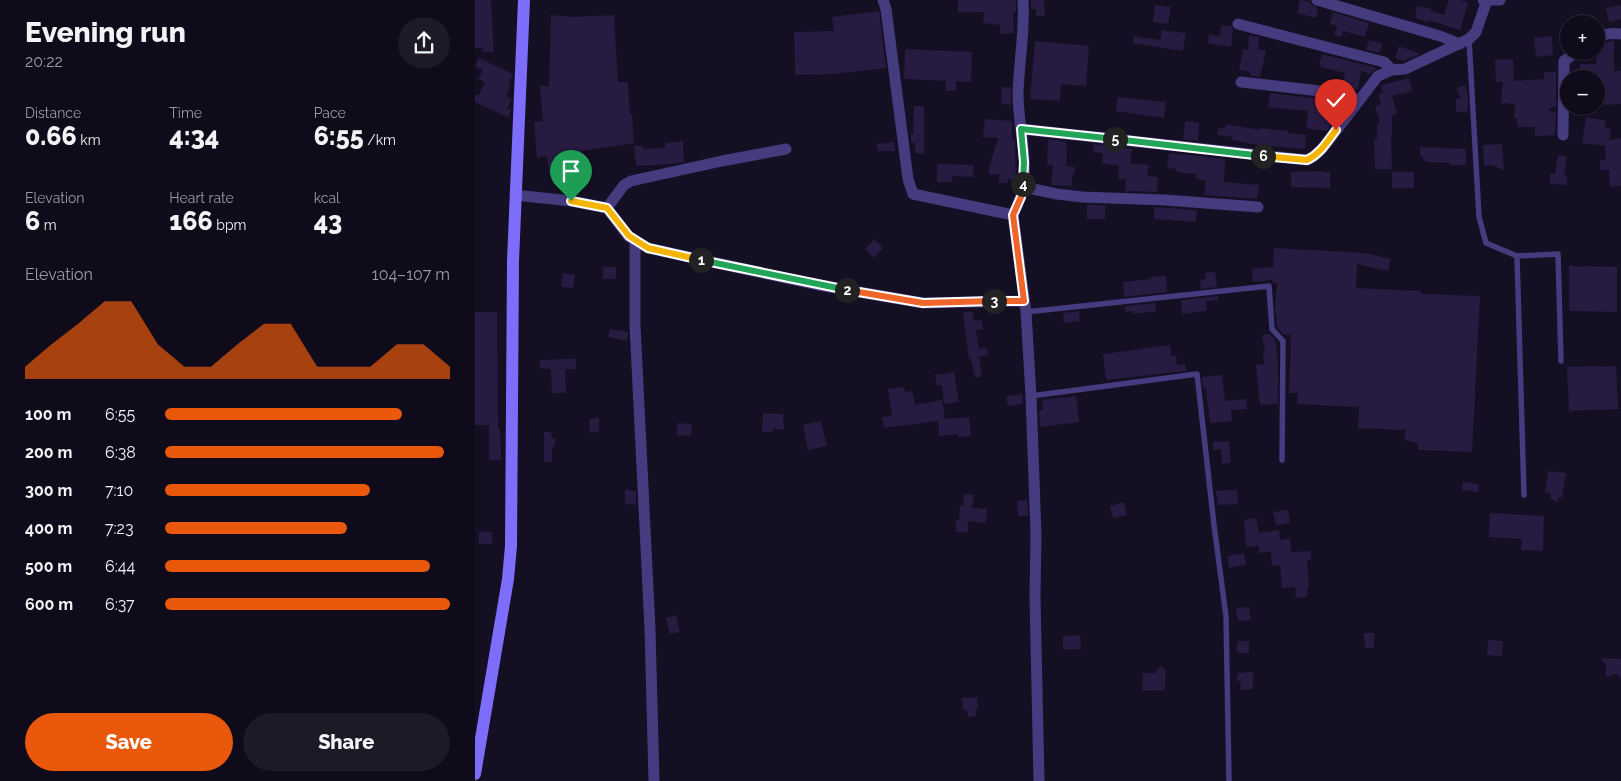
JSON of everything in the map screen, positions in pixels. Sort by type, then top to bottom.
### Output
[{"type":"main road","points":[[475,774],[508,578],[511,546],[512,322],[515,196],[524,0]]},
{"type":"street","points":[[883,0],[886,9],[908,179],[913,194],[1013,215]]},
{"type":"street","points":[[1023,0],[1025,16],[1018,93],[1024,162],[1023,187],[1013,215],[1025,306],[1031,396],[1036,536],[1035,596],[1039,781]]},
{"type":"street","points":[[1317,0],[1464,42]]},
{"type":"street","points":[[1021,129],[1307,160],[1322,149],[1378,76],[1392,70],[1405,69],[1464,42],[1475,32],[1485,0],[1501,0]]},
{"type":"street","points":[[1238,24],[1384,62],[1392,70]]},
{"type":"street","points":[[1605,35],[1621,34]]},
{"type":"street","points":[[1563,135],[1565,60]]},
{"type":"street","points":[[1241,82],[1337,93],[1359,100]]},
{"type":"street","points":[[607,208],[624,186],[631,181],[787,149]]},
{"type":"street","points":[[1023,187],[1082,197],[1165,200],[1258,207]]},
{"type":"street","points":[[515,196],[571,201],[607,208],[624,231],[635,241],[648,248],[697,259],[818,285],[923,303],[1025,306]]},
{"type":"street","points":[[635,241],[635,325],[650,629],[654,781]]},
{"type":"lane","points":[[1464,42],[1479,217],[1486,244],[1517,256],[1558,254],[1561,361]]},
{"type":"lane","points":[[1517,256],[1525,495]]},
{"type":"lane","points":[[1025,306],[1269,286],[1273,329],[1283,341],[1282,460]]},
{"type":"lane","points":[[1031,396],[1197,374],[1226,616],[1229,781]]},
{"type":"building","points":[[475,0],[491,0],[494,52],[481,52],[484,48],[475,48]]},
{"type":"building","points":[[958,0],[1016,0],[1016,12],[1013,12],[1014,33],[1000,34],[1000,25],[983,23],[984,12],[958,12]]},
{"type":"building","points":[[1031,0],[1044,0],[1045,16],[1036,16],[1036,9],[1031,9]]},
{"type":"building","points":[[1300,0],[1310,2],[1318,8],[1316,18],[1297,13]]},
{"type":"building","points":[[1449,0],[1460,0],[1468,3],[1460,30],[1415,18],[1417,6],[1431,9],[1430,11],[1444,15]]},
{"type":"building","points":[[1155,5],[1171,7],[1168,24],[1153,22]]},
{"type":"building","points":[[1621,5],[1621,19],[1609,22],[1606,8]]},
{"type":"building","points":[[879,11],[886,68],[834,74],[795,75],[794,32],[834,31],[832,17]]},
{"type":"building","points":[[1333,12],[1369,23],[1365,37],[1343,31],[1341,37],[1334,35],[1337,26],[1330,24]]},
{"type":"building","points":[[551,15],[572,17],[614,15],[618,82],[628,82],[634,143],[581,151],[583,172],[549,175],[547,156],[537,158],[534,122],[543,121],[540,86],[549,86]]},
{"type":"building","points":[[1221,25],[1231,26],[1233,30],[1231,47],[1208,43],[1209,34],[1220,36]]},
{"type":"building","points":[[1162,30],[1186,33],[1183,51],[1133,43],[1134,36],[1160,40]]},
{"type":"building","points":[[1249,35],[1259,37],[1258,49],[1266,51],[1260,77],[1250,75],[1250,72],[1239,70],[1243,49],[1248,50]]},
{"type":"building","points":[[1552,36],[1553,55],[1536,57],[1534,38]]},
{"type":"building","points":[[1369,40],[1382,43],[1380,53],[1366,50]]},
{"type":"building","points":[[1035,41],[1089,46],[1086,86],[1061,84],[1060,101],[1030,99]]},
{"type":"building","points":[[1614,41],[1614,71],[1621,71],[1621,104],[1605,105],[1605,70],[1580,70],[1580,64],[1596,64],[1596,60],[1605,60],[1605,43]]},
{"type":"building","points":[[1399,46],[1420,54],[1403,61],[1395,58]]},
{"type":"building","points":[[905,49],[972,52],[971,82],[956,81],[956,91],[946,91],[946,81],[904,79]]},
{"type":"building","points":[[1322,54],[1377,68],[1370,74],[1361,71],[1358,90],[1345,88],[1343,87],[1345,73],[1321,67],[1319,64]]},
{"type":"building","points":[[479,58],[513,74],[508,84],[511,85],[506,96],[512,99],[507,108],[511,110],[509,118],[475,102],[475,95],[479,95],[485,82],[478,79],[483,70],[475,66]]},
{"type":"building","points":[[1513,59],[1514,81],[1544,79],[1544,72],[1556,72],[1556,107],[1549,108],[1549,111],[1556,112],[1555,135],[1535,136],[1535,127],[1517,127],[1517,118],[1514,118],[1515,104],[1501,103],[1503,82],[1496,82],[1495,60]]},
{"type":"building","points":[[1409,78],[1412,91],[1392,96],[1397,114],[1392,116],[1392,169],[1375,169],[1374,139],[1377,139],[1377,123],[1380,123],[1375,106],[1381,104],[1378,94],[1383,92],[1381,85]]},
{"type":"building","points":[[1466,85],[1468,99],[1467,116],[1466,112],[1456,112],[1456,99],[1461,99],[1456,88]]},
{"type":"building","points":[[1002,87],[1011,87],[1011,105],[1001,104]]},
{"type":"building","points":[[1270,93],[1338,101],[1336,113],[1333,113],[1332,123],[1327,131],[1306,128],[1308,111],[1268,107]]},
{"type":"building","points":[[1117,97],[1166,102],[1164,118],[1116,111]]},
{"type":"building","points":[[914,106],[924,106],[924,154],[915,153],[915,143],[911,143]]},
{"type":"building","points":[[1586,117],[1606,121],[1605,128],[1611,129],[1609,140],[1621,138],[1621,186],[1610,187],[1609,170],[1600,170],[1600,160],[1606,160],[1605,146],[1582,143]]},
{"type":"building","points":[[985,119],[1012,121],[1012,139],[1015,139],[1016,180],[1008,179],[1008,183],[999,183],[999,174],[989,174],[989,165],[998,138],[983,137]]},
{"type":"building","points":[[1185,121],[1199,123],[1198,141],[1183,139]]},
{"type":"building","points":[[1226,124],[1259,130],[1259,128],[1288,131],[1288,133],[1306,135],[1305,149],[1258,145],[1232,140],[1232,137],[1217,135],[1218,128],[1225,128]]},
{"type":"building","points":[[1048,139],[1067,142],[1066,166],[1075,167],[1074,175],[1072,175],[1072,186],[1051,185],[1053,165],[1047,165]]},
{"type":"building","points":[[683,141],[684,162],[636,166],[634,146],[643,146],[643,149],[665,148],[665,143]]},
{"type":"building","points":[[894,142],[895,151],[877,151],[877,144]]},
{"type":"building","points":[[1094,144],[1132,149],[1130,163],[1149,165],[1147,176],[1158,177],[1157,192],[1125,191],[1126,179],[1118,179],[1119,167],[1117,165],[1102,164],[1103,153],[1093,152]]},
{"type":"building","points":[[1502,144],[1504,170],[1491,165],[1484,166],[1483,145]]},
{"type":"building","points":[[1420,147],[1466,149],[1466,165],[1426,162],[1420,155]]},
{"type":"building","points":[[1169,153],[1225,159],[1224,182],[1259,185],[1257,199],[1204,195],[1206,180],[1196,179],[1196,174],[1176,172],[1177,169],[1167,168]]},
{"type":"building","points":[[1558,155],[1567,157],[1564,175],[1567,175],[1567,185],[1550,184],[1550,174],[1555,174]]},
{"type":"building","points":[[937,164],[974,165],[973,177],[952,176],[952,182],[937,182]]},
{"type":"building","points":[[1291,172],[1330,172],[1330,188],[1291,187]]},
{"type":"building","points":[[1392,172],[1414,172],[1414,188],[1392,188]]},
{"type":"building","points":[[1087,205],[1105,205],[1105,219],[1087,219]]},
{"type":"building","points":[[1154,207],[1197,210],[1196,222],[1154,219]]},
{"type":"building","points":[[874,239],[883,248],[874,258],[865,249]]},
{"type":"building","points":[[1274,248],[1365,253],[1391,259],[1388,271],[1357,264],[1356,288],[1421,291],[1421,294],[1480,296],[1472,452],[1418,450],[1418,443],[1404,440],[1406,430],[1358,428],[1359,407],[1297,404],[1298,393],[1289,393],[1291,335],[1283,334],[1277,327],[1275,309],[1277,283],[1273,283],[1272,280],[1253,282],[1252,269],[1273,267]]},
{"type":"building","points":[[1569,266],[1617,267],[1617,312],[1569,311]]},
{"type":"building","points":[[603,267],[616,267],[616,279],[603,279]]},
{"type":"building","points":[[1215,272],[1217,287],[1201,289],[1200,280],[1206,279],[1205,273]]},
{"type":"building","points":[[563,273],[575,275],[573,288],[561,287]]},
{"type":"building","points":[[1166,276],[1167,292],[1124,297],[1123,282]]},
{"type":"building","points":[[1218,296],[1218,300],[1206,301],[1207,311],[1182,314],[1181,300]]},
{"type":"building","points":[[1155,303],[1156,311],[1133,314],[1133,311],[1125,312],[1125,306]]},
{"type":"building","points":[[972,311],[974,321],[982,320],[983,329],[976,330],[979,349],[987,348],[988,355],[979,357],[982,376],[975,378],[971,359],[969,359],[963,313]]},
{"type":"building","points":[[1079,311],[1080,321],[1064,323],[1063,313]]},
{"type":"building","points":[[475,312],[497,312],[498,428],[500,428],[501,460],[489,460],[489,425],[475,425]]},
{"type":"building","points":[[610,329],[628,332],[627,341],[608,337]]},
{"type":"building","points":[[1270,334],[1275,339],[1278,359],[1278,404],[1260,405],[1256,365],[1264,364],[1263,352],[1265,351],[1262,335]]},
{"type":"building","points":[[1170,345],[1171,356],[1176,356],[1177,365],[1185,364],[1186,371],[1106,380],[1103,354]]},
{"type":"building","points":[[576,359],[576,369],[565,369],[566,393],[552,393],[551,369],[540,368],[540,360]]},
{"type":"building","points":[[1616,366],[1618,409],[1569,411],[1567,367]]},
{"type":"building","points":[[954,372],[959,402],[944,404],[942,385],[937,386],[935,375]]},
{"type":"building","points":[[1222,375],[1225,401],[1246,399],[1247,409],[1231,410],[1232,421],[1210,423],[1206,388],[1203,388],[1202,377]]},
{"type":"building","points":[[904,387],[905,392],[912,391],[915,405],[942,400],[945,419],[969,417],[971,436],[958,437],[958,434],[939,436],[938,421],[884,428],[882,417],[892,416],[888,389]]},
{"type":"building","points":[[1022,394],[1023,404],[1008,406],[1006,396]]},
{"type":"building","points":[[1076,396],[1079,422],[1040,427],[1039,411],[1043,410],[1042,400]]},
{"type":"building","points":[[763,413],[783,414],[784,429],[762,432]]},
{"type":"building","points":[[599,418],[599,432],[590,433],[589,419]]},
{"type":"building","points":[[821,421],[827,446],[808,450],[803,425]]},
{"type":"building","points":[[677,423],[692,424],[691,436],[677,435]]},
{"type":"building","points":[[544,432],[551,432],[552,438],[555,438],[555,447],[552,447],[552,462],[544,462]]},
{"type":"building","points":[[1229,441],[1231,463],[1222,464],[1221,449],[1213,450],[1213,442]]},
{"type":"building","points":[[1548,471],[1566,473],[1562,498],[1559,497],[1558,502],[1550,499],[1551,494],[1545,492]]},
{"type":"building","points":[[1463,482],[1479,484],[1478,492],[1462,490]]},
{"type":"building","points":[[625,490],[636,491],[636,505],[625,504]]},
{"type":"building","points":[[1237,490],[1238,504],[1218,505],[1216,491]]},
{"type":"building","points":[[964,494],[974,495],[972,508],[987,509],[986,523],[968,521],[968,532],[956,532],[956,520],[959,520],[960,506],[963,506]]},
{"type":"building","points":[[1027,500],[1028,516],[1018,516],[1017,501]]},
{"type":"building","points":[[1124,502],[1127,515],[1113,518],[1110,506]]},
{"type":"building","points":[[1288,510],[1290,523],[1276,525],[1273,512]]},
{"type":"building","points":[[1490,513],[1544,516],[1543,551],[1521,550],[1522,539],[1489,537]]},
{"type":"building","points":[[1256,518],[1259,533],[1279,530],[1280,540],[1290,538],[1291,552],[1311,551],[1311,559],[1307,560],[1309,585],[1307,597],[1296,598],[1295,587],[1282,588],[1280,565],[1272,566],[1271,552],[1259,553],[1259,546],[1246,547],[1244,520]]},
{"type":"building","points":[[479,532],[492,532],[492,544],[479,544]]},
{"type":"building","points":[[1244,553],[1246,565],[1229,568],[1227,556]]},
{"type":"building","points":[[1249,607],[1251,620],[1238,621],[1236,608]]},
{"type":"building","points":[[676,615],[680,632],[670,634],[666,618]]},
{"type":"building","points":[[1364,633],[1374,633],[1374,648],[1365,648]]},
{"type":"building","points":[[1080,635],[1081,649],[1063,650],[1063,636]]},
{"type":"building","points":[[1488,640],[1503,641],[1502,656],[1487,655]]},
{"type":"building","points":[[1237,641],[1249,641],[1249,653],[1237,653]]},
{"type":"building","points":[[1600,658],[1621,659],[1621,678],[1616,674],[1606,677],[1606,665]]},
{"type":"building","points":[[1161,666],[1166,670],[1165,690],[1142,691],[1143,673],[1155,673]]},
{"type":"building","points":[[1253,672],[1253,689],[1241,690],[1240,681],[1237,681],[1237,673]]},
{"type":"building","points":[[977,697],[978,709],[976,709],[976,716],[968,717],[967,710],[963,710],[962,698]]},
{"type":"route","points":[[571,201],[607,208],[624,231],[635,241],[648,248],[688,257],[818,285],[923,303],[1024,301],[1013,215],[1023,187],[1024,162],[1021,129],[1307,160],[1322,149],[1336,130]]}]
